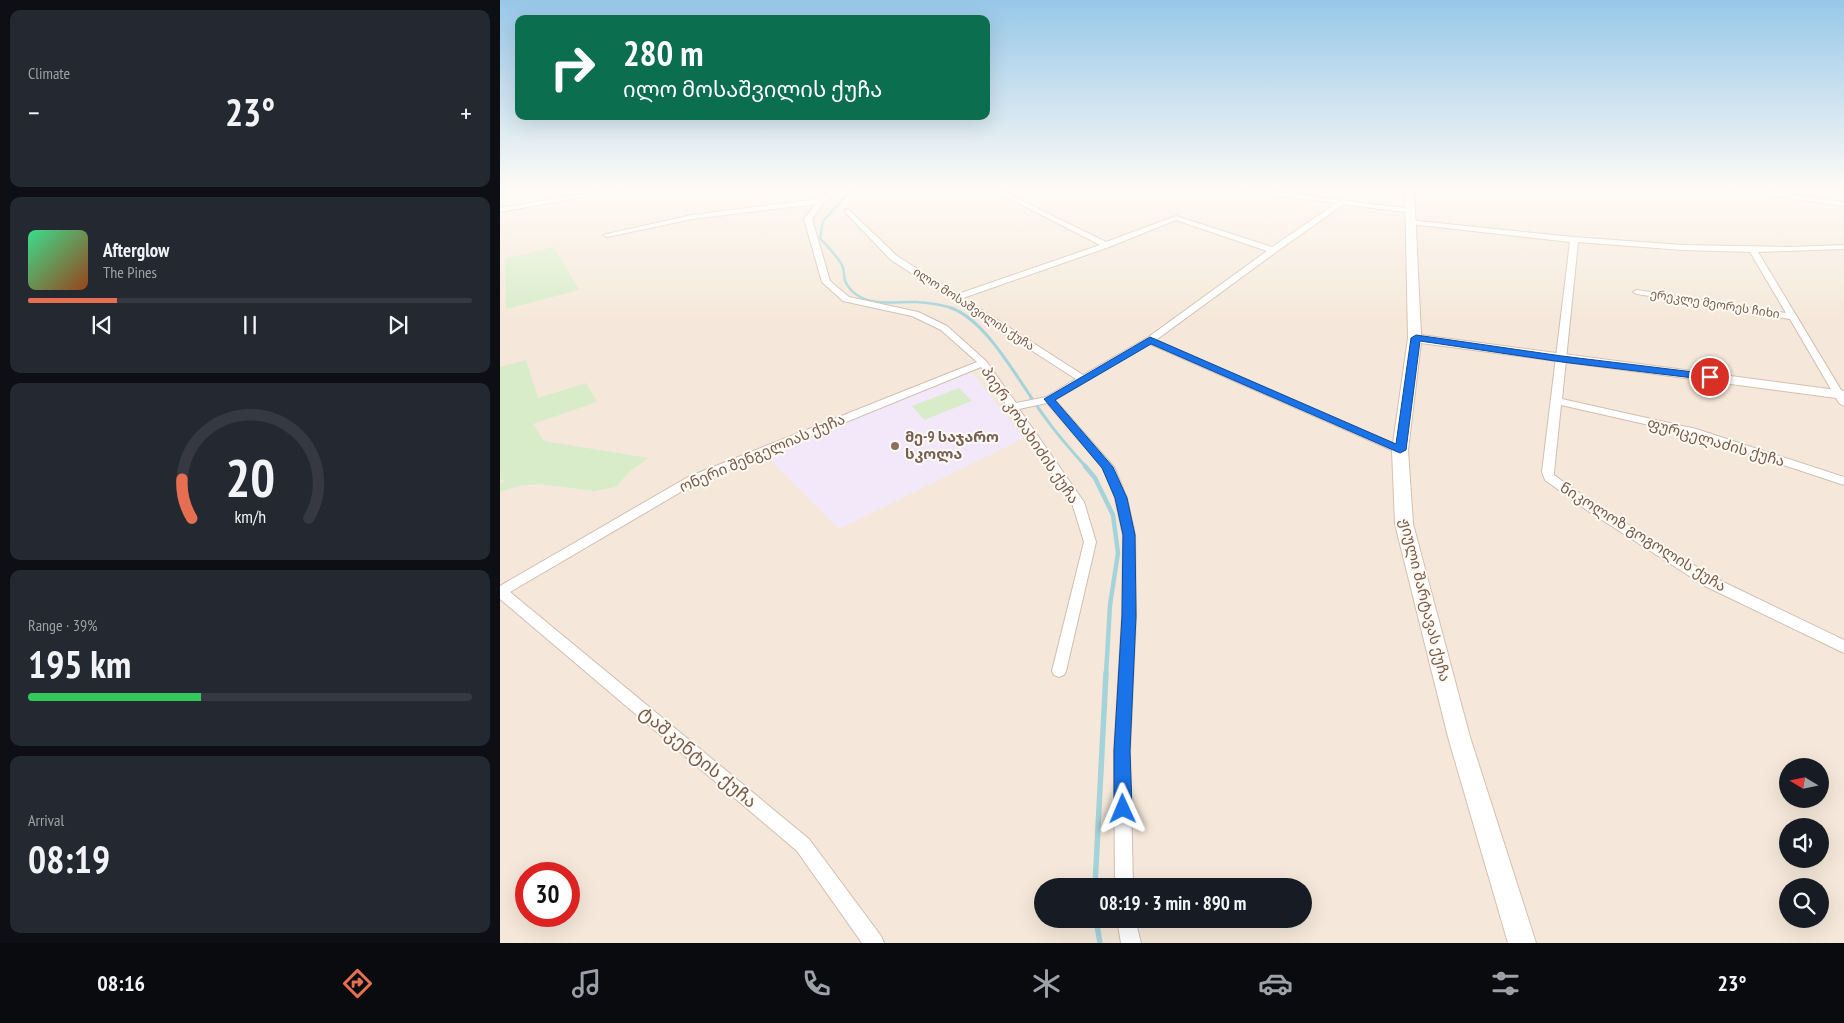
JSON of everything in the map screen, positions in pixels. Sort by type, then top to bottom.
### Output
[{"type":"street","points":[[607,235],[621,232]]},
{"type":"street","name":"პიერ კობახიძის ქუჩა","points":[[812,232],[826,282],[846,299],[915,314],[944,328],[982,363],[1078,502],[1090,542],[1059,671]]},
{"type":"street","name":"ილო მოსაშვილის ქუჩა","points":[[869,232],[894,258],[957,296],[1083,380]]},
{"type":"street","points":[[1080,232],[1106,245]]},
{"type":"street","points":[[957,296],[1140,232]]},
{"type":"street","points":[[1218,232],[1273,250]]},
{"type":"street","points":[[1013,407],[1047,400],[1150,340],[1299,232]]},
{"type":"street","name":"ჟიული შარტავას ქუჩა","points":[[1412,232],[1416,338],[1400,450],[1404,524],[1459,737],[1522,943]]},
{"type":"street","points":[[1517,232],[1574,240],[1754,250],[1805,250],[1844,247]]},
{"type":"street","name":"ნიკოლოზ გოგოლის ქუჩა","points":[[1574,240],[1558,400],[1548,472],[1549,477],[1710,582],[1844,647]]},
{"type":"street","points":[[1754,250],[1792,317],[1842,397]]},
{"type":"street","name":"ერეკლე მეორეს ჩიხი","points":[[1637,292],[1792,317]]},
{"type":"street","points":[[1416,338],[1842,397]]},
{"type":"street","points":[[1150,340],[1400,450]]},
{"type":"street","name":"ონერი შენგელიას ქუჩა","points":[[500,592],[692,480],[982,363]]},
{"type":"street","points":[[1047,400],[1108,467],[1121,498],[1129,535],[1129,616],[1122,751],[1124,878]]},
{"type":"street","name":"ფურცელაძის ქუჩა","points":[[1558,400],[1692,431],[1844,481]]},
{"type":"street","name":"ტაშკენტის ქუჩა","points":[[500,592],[803,845],[874,943]]},
{"type":"street","points":[[1128,928],[1131,943]]},
{"type":"shaded area","points":[[500,232],[1844,232],[1844,943],[500,943]]},
{"type":"shaded area","name":"მე-9 საჯარო სკოლა","points":[[970,370],[1024,438],[839,529],[764,454]]},
{"type":"green space","points":[[554,247],[579,290],[506,309],[505,259]]},
{"type":"green space","points":[[526,360],[538,398],[586,383],[597,402],[533,424],[544,441],[648,458],[628,473],[616,487],[594,491],[540,484],[519,486],[500,492],[500,484],[505,481],[500,479],[500,367]]},
{"type":"green space","points":[[959,388],[972,401],[924,420],[912,406]]},
{"type":"waterway","points":[[821,232],[820,238],[842,265],[848,286],[858,296],[874,301],[922,302],[955,309]]},
{"type":"waterway","points":[[951,308],[965,315],[979,326],[1004,357],[1037,407],[1086,467]]},
{"type":"waterway","points":[[1085,466],[1095,478],[1113,515],[1118,553],[1110,605],[1106,674]]},
{"type":"waterway","points":[[1095,878],[1106,673]]},
{"type":"waterway","points":[[1098,928],[1100,943]]},
{"type":"place","name":"მე-9 საჯარო სკოლა","points":[[895,446]]},
{"type":"route","points":[[1123,809],[1122,751],[1129,616],[1129,535],[1121,498],[1108,467],[1049,399],[1150,340],[1400,450],[1416,338],[1612,366],[1710,377]]}]
